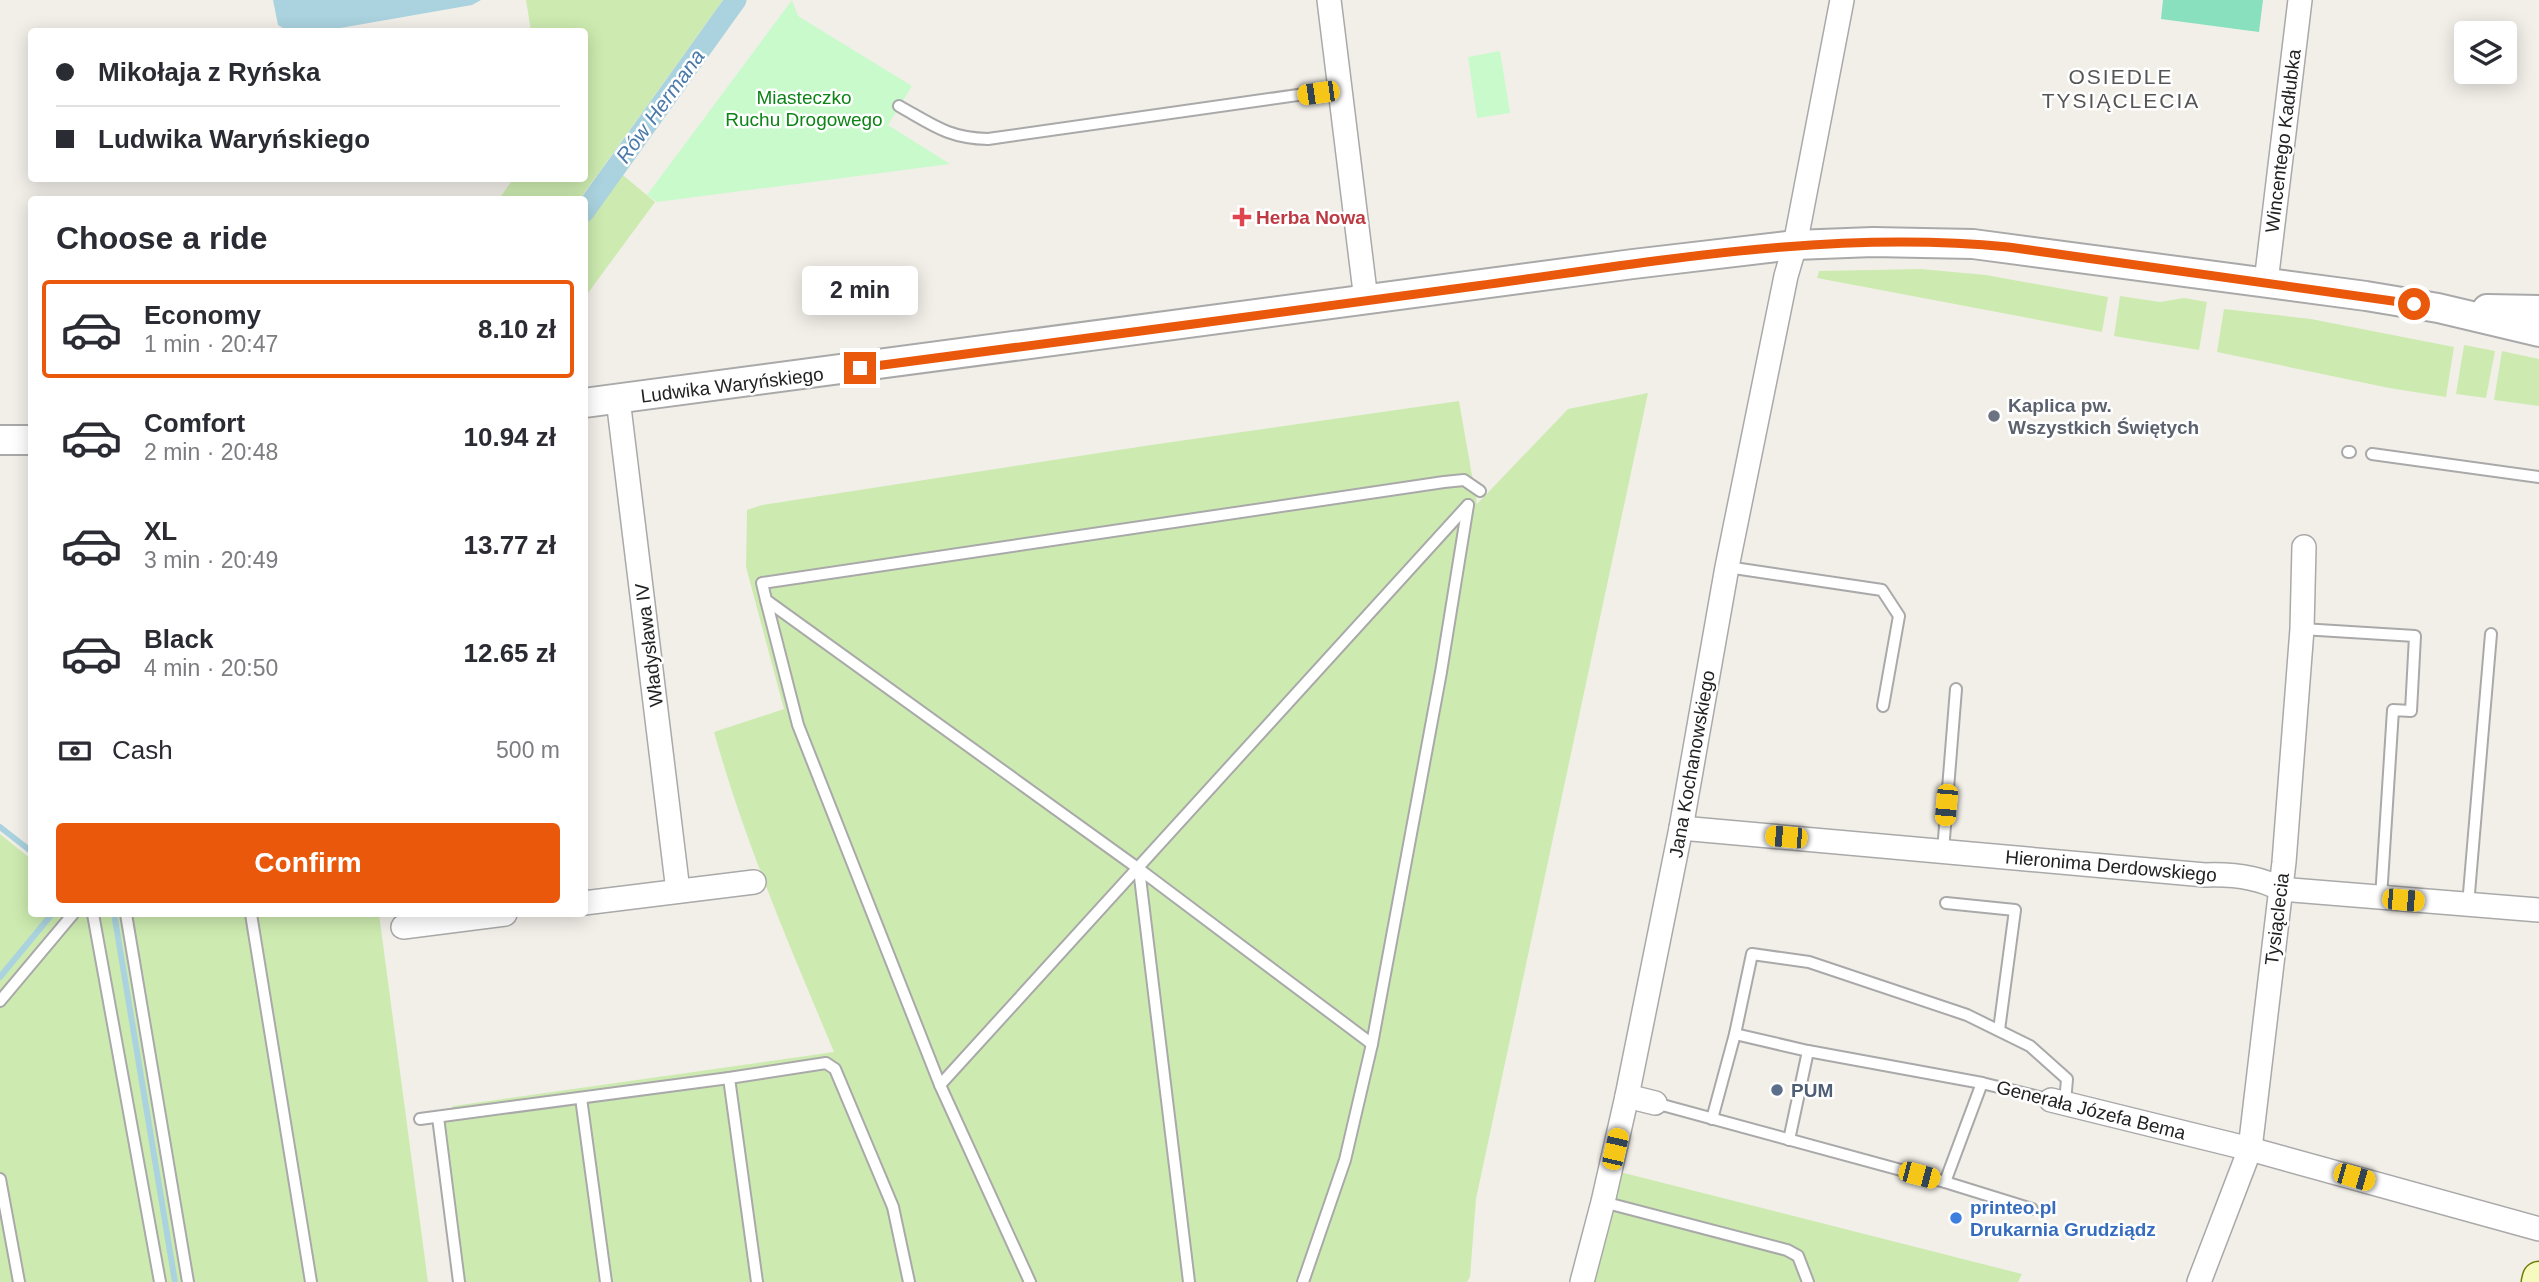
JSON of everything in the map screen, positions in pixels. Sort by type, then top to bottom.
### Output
[{"type":"street","points":[[1328,0],[1366,300]]},
{"type":"street","name":"Jana Kochanowskiego","points":[[1582,1282],[1627,1096],[1681,828],[1727,567],[1786,276],[1795,246],[1842,0]]},
{"type":"street","name":"Wincentego Kadłubka","points":[[2266,282],[2300,0]]},
{"type":"street","name":"Ludwika Waryńskiego","points":[[588,403],[1795,246],[1872,242],[1973,244],[2266,282],[2438,308]]},
{"type":"street","points":[[2438,308],[2539,310]]},
{"type":"street","points":[[2438,308],[2539,332]]},
{"type":"street","name":"Władysława IV","points":[[618,399],[678,891]]},
{"type":"street","points":[[0,440],[28,440]]},
{"type":"street","name":"Tysiąclecia","points":[[2199,1282],[2250,1149],[2280,889],[2302,629],[2304,547]]},
{"type":"street","name":"Hieronima Derdowskiego","points":[[1681,828],[2205,875],[2245,876],[2267,881],[2280,889],[2539,910]]},
{"type":"street","points":[[588,902],[754,882]]},
{"type":"street","points":[[403,927],[481,917]]},
{"type":"street","points":[[1627,1096],[1655,1103]]},
{"type":"street","name":"Generała Józefa Bema","points":[[2058,1102],[2250,1149],[2539,1230]]},
{"type":"lane","points":[[899,106],[962,138],[988,139],[1340,89]]},
{"type":"lane","points":[[2372,454],[2539,477]]},
{"type":"lane","points":[[1030,1282],[940,1085],[798,725],[762,583],[1444,482],[1464,480],[1480,491]]},
{"type":"lane","points":[[940,1085],[1468,505],[1441,672],[1371,1044],[1345,1160],[1303,1282]]},
{"type":"lane","points":[[1727,567],[1882,590],[1899,616],[1883,706]]},
{"type":"lane","points":[[766,600],[1139,869],[1371,1044]]},
{"type":"lane","points":[[2302,629],[2415,636],[2411,712],[2393,710],[2381,898]]},
{"type":"lane","points":[[2469,905],[2491,634]]},
{"type":"lane","points":[[1942,851],[1956,689]]},
{"type":"lane","points":[[1139,869],[1189,1282]]},
{"type":"lane","points":[[1946,903],[2015,910],[1999,1030]]},
{"type":"lane","points":[[0,1001],[70,917]]},
{"type":"lane","points":[[94,917],[160,1282]]},
{"type":"lane","points":[[127,917],[188,1282]]},
{"type":"lane","points":[[251,917],[311,1282]]},
{"type":"lane","points":[[1712,1119],[1735,1034],[1752,954],[1810,962],[1967,1015],[1999,1030],[2030,1046],[2067,1079],[2058,1102]]},
{"type":"lane","points":[[1735,1034],[1808,1051],[1982,1083]]},
{"type":"lane","points":[[1789,1140],[1808,1051]]},
{"type":"lane","points":[[420,1119],[826,1063],[835,1069],[892,1207],[909,1282]]},
{"type":"lane","points":[[729,1078],[757,1282]]},
{"type":"lane","name":"Generała Józefa Bema","points":[[1945,1182],[1982,1083],[2058,1102]]},
{"type":"lane","points":[[581,1098],[606,1282]]},
{"type":"lane","points":[[1655,1103],[1945,1182],[2032,1209]]},
{"type":"lane","points":[[438,1117],[459,1282]]},
{"type":"lane","points":[[0,1179],[19,1282]]},
{"type":"lane","points":[[1603,1202],[1787,1250],[1798,1256],[1808,1282]]},
{"type":"green space","points":[[526,0],[723,0],[582,196],[501,196],[511,182],[588,182],[588,28],[531,28]]},
{"type":"green space","name":"Miasteczko Ruchu Drogowego","points":[[792,0],[798,16],[912,86],[888,125],[950,164],[657,202],[647,195]]},
{"type":"green space","points":[[2163,0],[2263,0],[2259,32],[2161,19]]},
{"type":"green space","points":[[1500,51],[1510,113],[1477,118],[1468,57]]},
{"type":"green space","points":[[618,171],[655,202],[588,293],[588,208]]},
{"type":"green space","points":[[1921,269],[1986,275],[2108,297],[2102,332],[1817,278],[1819,271]]},
{"type":"green space","points":[[2120,296],[2160,302],[2184,298],[2207,302],[2199,350],[2114,336]]},
{"type":"green space","points":[[2224,309],[2311,319],[2454,347],[2446,397],[2389,388],[2217,352]]},
{"type":"green space","points":[[2464,345],[2495,351],[2486,398],[2456,394]]},
{"type":"green space","points":[[2502,351],[2539,359],[2539,406],[2494,400]]},
{"type":"green space","points":[[1648,393],[1476,1199],[1470,1277],[1467,1282],[457,1282],[437,1127],[453,1106],[834,1052],[754,854],[714,732],[784,709],[746,567],[747,510],[762,505],[1151,445],[1459,401],[1477,504],[1568,409]]},
{"type":"green space","points":[[0,834],[28,857],[28,917],[379,917],[428,1282],[0,1282]]},
{"type":"green space","points":[[1620,1172],[2022,1274],[2018,1282],[1594,1282]]},
{"type":"water","points":[[273,0],[481,0],[472,5],[340,28],[283,28],[278,25]]},
{"type":"waterway","name":"Rów Hermana","points":[[588,206],[736,0]]},
{"type":"waterway","points":[[0,827],[28,849]]},
{"type":"waterway","name":"Rów Hermana","points":[[0,977],[50,917]]},
{"type":"waterway","points":[[115,919],[175,1282]]},
{"type":"place","name":"Herba Nowa","points":[[1242,217]]},
{"type":"place","name":"Kaplica pw. Wszystkich Świętych","points":[[1994,416]]},
{"type":"place","name":"PUM","points":[[1777,1090]]},
{"type":"place","name":"printeo.pl Drukarnia Grudziądz","points":[[1956,1218]]},
{"type":"district","name":"OSIEDLE TYSIĄCLECIA","points":[[2121,88]]},
{"type":"route","points":[[860,368],[1633,264],[1795,246],[1872,242],[2008,247],[2414,304]]}]
